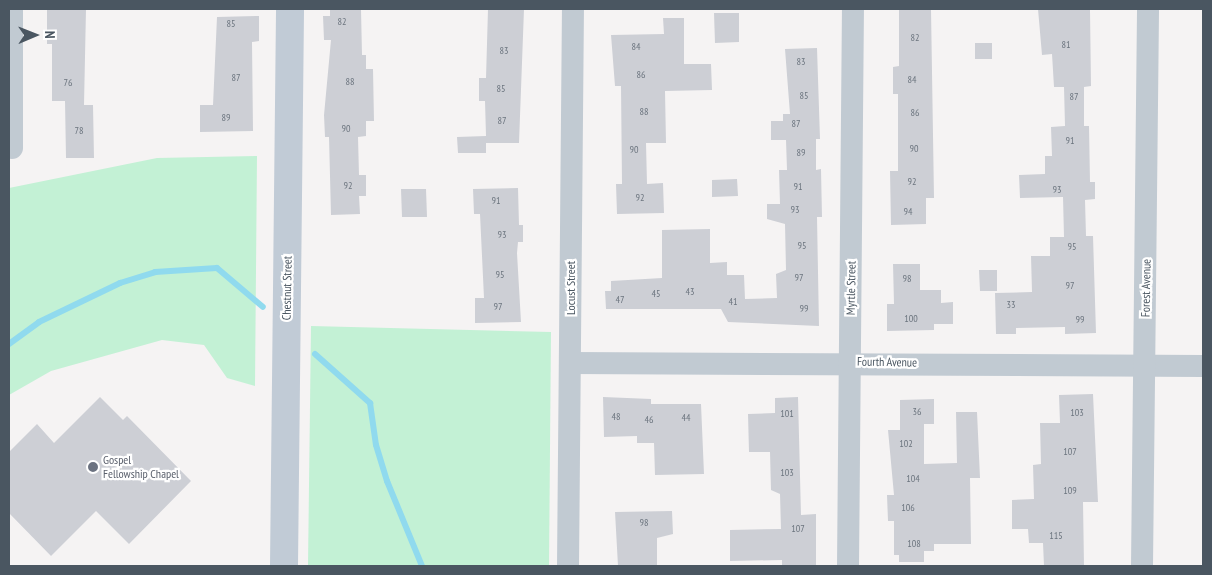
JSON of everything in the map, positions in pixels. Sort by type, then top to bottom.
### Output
[{"type":"street","points":[[12,9],[12,148]]},
{"type":"street","name":"Chestnut Street","points":[[284,566],[290,9]]},
{"type":"street","name":"Locust Street","points":[[568,566],[573,9]]},
{"type":"street","name":"Myrtle Street","points":[[848,566],[853,9]]},
{"type":"street","name":"Forest Avenue","points":[[1142,566],[1148,9]]},
{"type":"street","name":"Fourth Avenue","points":[[570,363],[850,361],[1203,366]]},
{"type":"green space","points":[[257,156],[255,386],[227,378],[204,345],[162,340],[51,371],[9,395],[9,188],[157,158]]},
{"type":"green space","points":[[311,326],[551,332],[549,566],[308,566]]},
{"type":"building","points":[[47,9],[86,9],[84,105],[93,105],[94,158],[66,158],[65,101],[52,101],[52,44],[47,44]]},
{"type":"building","points":[[330,9],[361,9],[362,55],[366,55],[366,69],[373,69],[374,121],[366,121],[366,136],[358,137],[359,175],[366,175],[366,196],[359,196],[360,214],[331,215],[329,137],[325,137],[324,115],[331,40],[324,40],[323,16],[330,16]]},
{"type":"building","points":[[488,9],[524,9],[519,143],[486,143],[486,153],[458,153],[457,137],[486,136],[485,101],[479,101],[479,78],[486,78]]},
{"type":"building","points":[[899,9],[931,9],[934,198],[926,198],[926,224],[891,225],[890,171],[898,171],[898,94],[893,94],[893,67],[899,66]]},
{"type":"building","points":[[1038,9],[1090,10],[1091,86],[1084,87],[1084,126],[1089,126],[1090,182],[1095,182],[1095,199],[1085,200],[1086,236],[1093,236],[1096,333],[1065,334],[1065,327],[1016,328],[1016,334],[996,334],[995,293],[1032,292],[1031,256],[1050,256],[1050,237],[1064,237],[1063,197],[1020,198],[1019,175],[1045,174],[1045,156],[1052,156],[1051,127],[1065,126],[1064,87],[1054,87],[1052,54],[1042,55]]},
{"type":"building","points":[[714,13],[739,13],[739,42],[715,43]]},
{"type":"building","points":[[259,16],[259,41],[252,42],[253,131],[200,132],[200,105],[213,105],[217,17]]},
{"type":"building","points":[[663,18],[684,18],[684,64],[711,64],[712,90],[665,91],[666,143],[646,143],[647,184],[663,183],[664,213],[617,214],[616,184],[622,184],[621,86],[615,86],[611,35],[664,34]]},
{"type":"building","points":[[975,43],[992,43],[992,59],[975,59]]},
{"type":"building","points":[[817,48],[820,139],[816,139],[816,170],[821,169],[822,217],[817,217],[819,326],[728,322],[721,309],[606,309],[605,291],[611,291],[611,281],[662,278],[662,230],[710,229],[710,263],[727,262],[727,275],[744,275],[745,299],[777,298],[776,274],[786,270],[785,224],[767,219],[767,204],[780,204],[779,170],[787,170],[786,140],[771,140],[771,121],[783,121],[783,114],[790,114],[785,49]]},
{"type":"building","points":[[737,179],[738,196],[712,197],[712,180]]},
{"type":"building","points":[[518,188],[519,225],[523,225],[523,242],[518,242],[517,253],[521,322],[475,323],[475,298],[484,298],[480,214],[474,214],[473,189]]},
{"type":"building","points":[[401,189],[426,189],[427,217],[402,217]]},
{"type":"building","points":[[893,264],[920,264],[920,290],[941,290],[941,303],[953,302],[953,324],[934,324],[934,330],[887,331],[887,304],[894,304]]},
{"type":"building","points":[[979,270],[997,270],[997,291],[980,291]]},
{"type":"building","points":[[1093,394],[1098,502],[1083,502],[1084,566],[1044,566],[1043,543],[1029,543],[1028,529],[1012,529],[1012,500],[1034,499],[1033,465],[1041,464],[1040,423],[1060,423],[1059,395]]},
{"type":"building","name":"Gospel Fellowship Chapel","points":[[100,397],[123,420],[127,416],[191,481],[129,544],[96,511],[51,556],[9,513],[9,452],[37,424],[54,443]]},
{"type":"building","points":[[603,397],[651,399],[651,404],[701,404],[704,474],[655,475],[654,443],[637,443],[637,436],[604,437]]},
{"type":"building","points":[[798,397],[801,515],[816,514],[816,566],[782,566],[782,560],[730,561],[730,530],[781,529],[780,494],[771,490],[770,452],[749,452],[748,414],[775,413],[775,398]]},
{"type":"building","points":[[934,399],[934,424],[924,424],[924,464],[957,463],[956,412],[977,412],[980,478],[970,478],[971,544],[934,544],[934,551],[924,551],[924,562],[899,562],[899,555],[894,555],[894,521],[888,521],[887,495],[894,495],[888,430],[900,430],[900,400]]},
{"type":"building","points":[[672,511],[673,534],[657,538],[657,566],[618,566],[615,512]]},
{"type":"waterway","points":[[9,344],[39,322],[120,283],[155,272],[217,268],[263,307]]},
{"type":"waterway","points":[[315,354],[370,403],[376,445],[387,481],[422,566]]},
{"type":"place","name":"Gospel Fellowship Chapel","points":[[93,467]]}]
